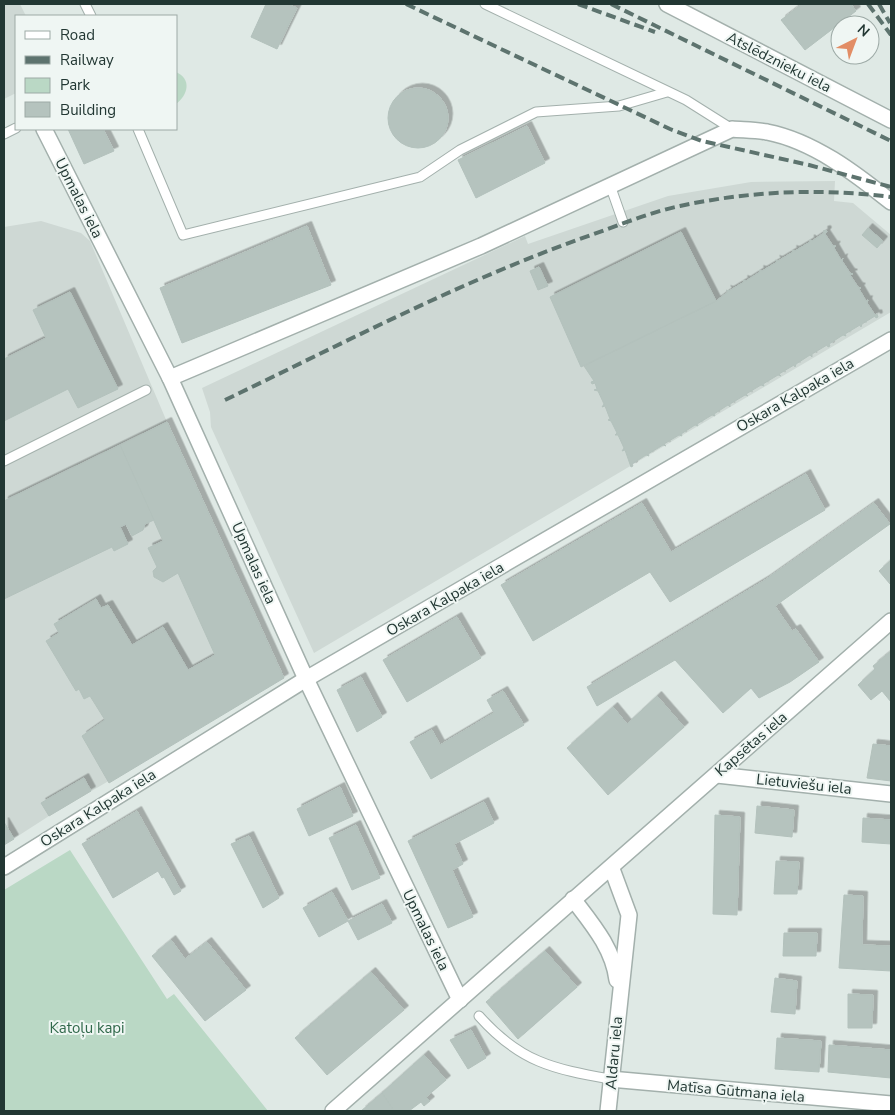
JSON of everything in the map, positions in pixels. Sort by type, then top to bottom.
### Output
[{"type":"street","name":"Atslēdznieku iela","points":[[667,4],[891,120]]},
{"type":"street","points":[[170,378],[481,246],[732,129],[767,132],[800,143],[830,158],[861,178],[891,202]]},
{"type":"street","name":"Upmalas iela","points":[[45,130],[170,378],[306,679],[460,1000]]},
{"type":"street","name":"Oskara Kalpaka iela","points":[[4,867],[306,679],[891,340]]},
{"type":"street","name":"Kapsētas iela","points":[[333,1111],[573,899],[612,869],[716,774],[891,621]]},
{"type":"street","name":"Lietuviešu iela","points":[[716,774],[891,794]]},
{"type":"street","name":"Aldaru iela","points":[[608,1111],[629,915],[612,869]]},
{"type":"street","name":"Aldaru iela","points":[[573,899],[601,937],[615,964],[619,995]]},
{"type":"street","name":"Matīsa Gūtmaņa iela","points":[[610,1079],[881,1106]]},
{"type":"lane","points":[[485,4],[686,100],[732,129]]},
{"type":"lane","points":[[138,130],[183,235],[420,177],[460,150],[536,112],[619,106],[667,92]]},
{"type":"lane","points":[[610,185],[623,222]]},
{"type":"lane","points":[[4,461],[146,390]]},
{"type":"lane","points":[[479,1016],[495,1034],[527,1058],[574,1074],[610,1079]]},
{"type":"shaded area","points":[[4,4],[20,4],[26,15],[15,15],[15,94],[4,99]]},
{"type":"shaded area","points":[[835,181],[834,201],[853,203],[891,235],[891,312],[314,653],[211,427],[210,412],[202,388],[525,236],[528,244],[668,196],[751,182]]},
{"type":"shaded area","points":[[41,221],[81,233],[90,241],[167,422],[284,678],[49,816],[4,845],[4,227]]},
{"type":"green space","points":[[178,73],[186,83],[185,92],[178,102]]},
{"type":"green space","name":"Katoļu kapi","points":[[70,850],[167,999],[174,994],[268,1111],[4,1111],[4,890]]},
{"type":"building","points":[[266,4],[287,4],[297,8],[277,49],[251,37]]},
{"type":"building","points":[[802,4],[851,4],[856,11],[851,15],[830,15],[830,31],[805,50],[781,20]]},
{"type":"building","points":[[412,88],[424,88],[440,96],[446,106],[448,118],[446,130],[440,140],[424,148],[412,148],[396,140],[388,124],[388,112],[396,96]]},
{"type":"building","points":[[527,126],[545,163],[476,198],[458,160]]},
{"type":"building","points":[[68,130],[104,130],[114,151],[84,164]]},
{"type":"building","points":[[307,226],[331,285],[182,343],[160,288]]},
{"type":"building","points":[[868,228],[883,241],[877,248],[862,235]]},
{"type":"building","points":[[826,230],[825,234],[833,246],[836,246],[834,248],[841,260],[843,258],[842,261],[850,273],[853,274],[850,275],[858,287],[861,288],[859,289],[866,301],[868,300],[867,303],[878,317],[876,318],[875,316],[862,324],[861,327],[860,325],[845,334],[846,336],[843,335],[829,344],[830,346],[828,347],[827,345],[812,354],[812,357],[810,355],[796,364],[795,367],[794,365],[779,374],[781,376],[778,375],[763,384],[764,386],[761,385],[746,394],[748,396],[745,395],[730,404],[730,407],[728,405],[714,414],[715,416],[712,415],[697,424],[698,426],[695,425],[681,434],[682,436],[679,435],[664,444],[666,446],[663,445],[648,454],[649,456],[646,455],[632,464],[633,466],[631,467],[625,450],[622,451],[624,448],[618,435],[615,435],[617,433],[611,421],[608,420],[610,419],[605,406],[602,407],[604,404],[598,391],[594,390],[597,389],[595,383],[592,384],[591,382],[594,381],[584,366],[716,301],[728,292],[726,290],[729,291],[744,282],[743,280],[746,281],[760,272],[759,270],[762,271],[777,262],[775,260],[778,261],[793,252],[792,250],[795,251],[810,242],[810,239],[812,241]]},
{"type":"building","points":[[681,232],[716,301],[581,367],[550,297]]},
{"type":"building","points":[[539,267],[548,286],[538,290],[530,271]]},
{"type":"building","points":[[70,292],[118,389],[78,408],[68,389],[4,421],[4,359],[46,338],[33,310]]},
{"type":"building","points":[[167,422],[284,678],[109,783],[82,736],[105,720],[90,696],[84,699],[79,689],[76,691],[46,641],[59,633],[54,624],[96,599],[101,608],[108,605],[132,645],[163,627],[188,670],[215,655],[178,573],[163,582],[154,577],[153,571],[157,567],[148,548],[163,541],[120,445]]},
{"type":"building","points":[[120,445],[154,520],[145,524],[143,530],[132,536],[126,524],[120,527],[128,544],[114,551],[112,547],[4,599],[4,501]]},
{"type":"building","points":[[806,474],[825,510],[670,602],[650,572],[533,641],[501,585],[642,503],[671,552]]},
{"type":"building","points":[[874,503],[890,524],[775,606],[792,631],[796,629],[819,662],[790,682],[759,698],[751,688],[723,713],[675,660],[597,706],[587,687],[765,580]]},
{"type":"building","points":[[891,560],[891,583],[890,584],[879,571]]},
{"type":"building","points":[[457,617],[481,658],[407,702],[383,660]]},
{"type":"building","points":[[891,651],[891,702],[882,691],[871,700],[858,685],[875,669],[873,666]]},
{"type":"building","points":[[361,677],[382,717],[357,732],[337,690]]},
{"type":"building","points":[[503,691],[524,725],[431,779],[410,742],[432,730],[440,745],[494,713],[487,700]]},
{"type":"building","points":[[657,696],[684,727],[608,795],[567,748],[613,707],[627,724]]},
{"type":"building","points":[[873,744],[891,746],[891,781],[867,778]]},
{"type":"building","points":[[84,778],[91,791],[49,816],[41,803]]},
{"type":"building","points":[[340,787],[353,816],[309,836],[297,809]]},
{"type":"building","points":[[484,802],[494,823],[454,844],[463,864],[452,870],[473,917],[448,928],[408,841]]},
{"type":"building","points":[[757,806],[794,810],[792,837],[755,833]]},
{"type":"building","points":[[137,811],[181,891],[174,895],[164,877],[162,878],[158,871],[113,898],[82,844]]},
{"type":"building","points":[[715,815],[740,817],[737,915],[713,914]]},
{"type":"building","points":[[863,818],[891,820],[891,844],[862,842]]},
{"type":"building","points":[[4,822],[14,839],[4,845]]},
{"type":"building","points":[[356,825],[380,878],[352,890],[329,838]]},
{"type":"building","points":[[249,836],[279,898],[263,908],[231,844]]},
{"type":"building","points":[[776,861],[799,862],[797,894],[774,894]]},
{"type":"building","points":[[332,892],[348,921],[319,937],[303,908]]},
{"type":"building","points":[[844,895],[863,896],[862,945],[891,946],[891,971],[839,968]]},
{"type":"building","points":[[382,904],[392,923],[358,940],[348,921]]},
{"type":"building","points":[[784,933],[817,933],[816,956],[783,956]]},
{"type":"building","points":[[171,940],[185,959],[207,942],[246,990],[205,1021],[152,956]]},
{"type":"building","points":[[545,951],[577,987],[518,1039],[486,1002]]},
{"type":"building","points":[[371,972],[404,1010],[327,1075],[295,1038]]},
{"type":"building","points":[[775,978],[797,981],[795,1014],[771,1012]]},
{"type":"building","points":[[848,994],[873,995],[872,1028],[848,1028]]},
{"type":"building","points":[[471,1030],[486,1058],[468,1069],[450,1040]]},
{"type":"building","points":[[777,1038],[821,1041],[819,1072],[775,1069]]},
{"type":"building","points":[[829,1045],[891,1050],[891,1078],[828,1072]]},
{"type":"building","points":[[424,1055],[446,1080],[426,1097],[430,1101],[424,1106],[421,1102],[409,1111],[394,1111],[382,1093]]},
{"type":"building","points":[[382,1093],[394,1111],[361,1111]]},
{"type":"railway","points":[[406,4],[670,129],[702,141],[809,165],[891,187]]},
{"type":"railway","points":[[578,4],[655,32]]},
{"type":"railway","points":[[611,4],[891,141]]},
{"type":"railway","points":[[868,4],[891,35]]},
{"type":"railway","points":[[879,4],[890,23]]},
{"type":"railway","points":[[225,400],[407,312],[500,270],[547,251],[658,212],[706,201],[786,192],[839,192],[891,197]]}]
